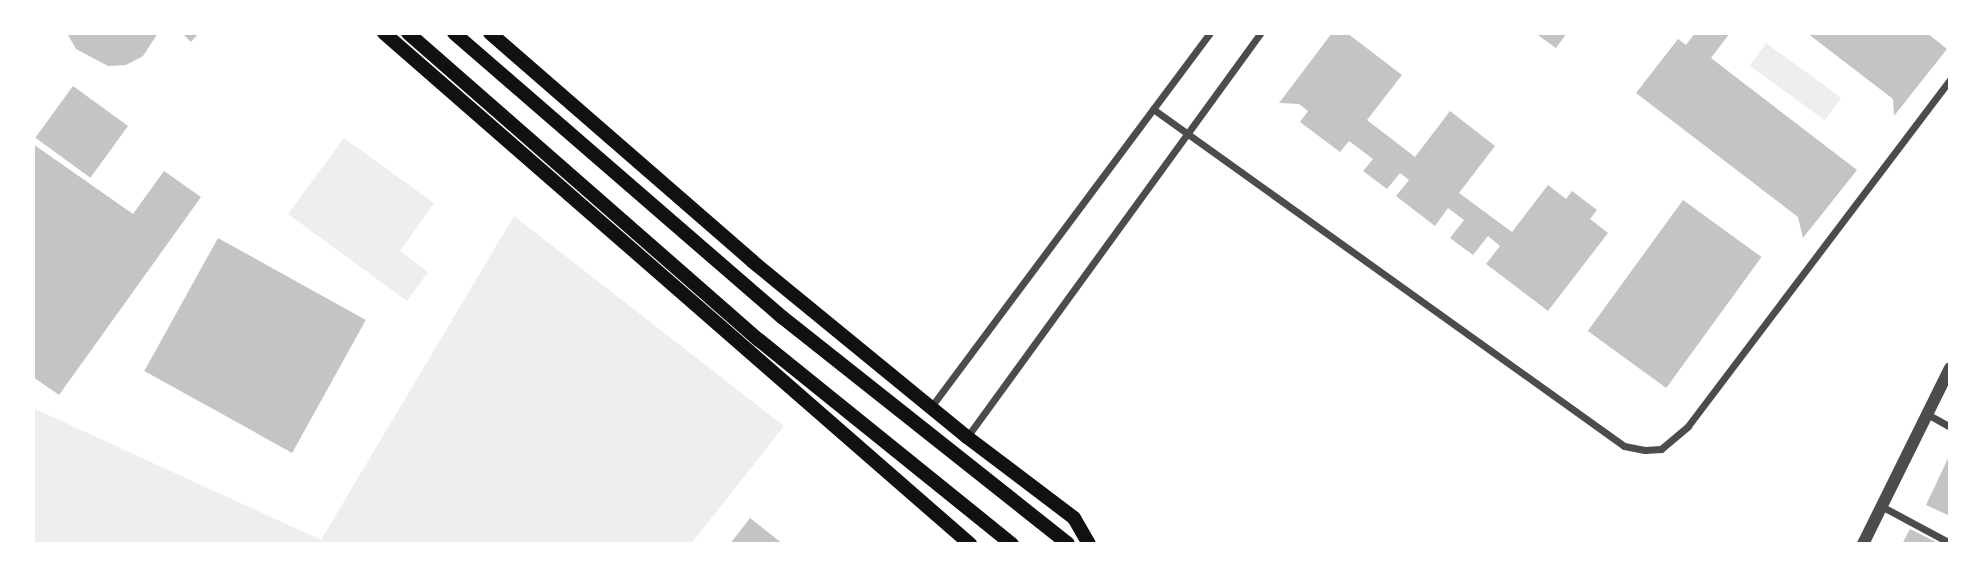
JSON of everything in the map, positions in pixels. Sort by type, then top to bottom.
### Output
[{"type":"main road","points":[[384,33],[970,544]]},
{"type":"main road","points":[[408,33],[759,340],[1012,544]]},
{"type":"main road","points":[[454,33],[782,317],[1068,544]]},
{"type":"main road","points":[[490,33],[752,261],[967,437],[1074,518],[1089,544]]},
{"type":"street","points":[[931,407],[1210,33]]},
{"type":"street","points":[[967,437],[1260,33]]},
{"type":"street","points":[[1153,109],[1624,446],[1661,449],[1688,426],[1950,80]]},
{"type":"street","points":[[1863,544],[1950,368]]},
{"type":"street","points":[[1926,414],[1950,427]]},
{"type":"street","points":[[1880,506],[1950,542]]},
{"type":"shaded area","points":[[1766,43],[1841,98],[1825,120],[1750,66]]},
{"type":"shaded area","points":[[344,138],[434,203],[400,251],[428,272],[407,301],[288,214]]},
{"type":"shaded area","points":[[514,216],[784,426],[691,544],[33,544],[33,408],[321,540]]},
{"type":"building","points":[[67,33],[158,33],[143,56],[126,65],[108,66],[76,49]]},
{"type":"building","points":[[182,33],[199,33],[191,42]]},
{"type":"building","points":[[1332,33],[1347,33],[1402,75],[1367,120],[1415,157],[1450,111],[1495,146],[1459,193],[1512,232],[1548,185],[1566,199],[1572,191],[1597,210],[1590,219],[1608,233],[1548,311],[1486,264],[1500,246],[1488,236],[1473,255],[1450,238],[1464,220],[1448,208],[1435,226],[1396,196],[1409,180],[1400,173],[1387,189],[1363,171],[1373,159],[1349,141],[1340,152],[1300,122],[1308,111],[1299,104],[1279,103]]},
{"type":"building","points":[[1535,33],[1567,33],[1556,48]]},
{"type":"building","points":[[1695,33],[1730,33],[1711,58],[1857,170],[1803,238],[1798,217],[1636,93],[1678,39],[1686,45]]},
{"type":"building","points":[[1807,33],[1927,33],[1947,49],[1894,116],[1893,99]]},
{"type":"building","points":[[73,86],[128,126],[90,178],[35,138]]},
{"type":"building","points":[[33,144],[133,214],[164,171],[201,197],[59,395],[33,377]]},
{"type":"building","points":[[1683,200],[1761,257],[1666,388],[1588,331]]},
{"type":"building","points":[[218,238],[366,320],[292,453],[144,371]]},
{"type":"building","points":[[1950,454],[1950,516],[1926,505]]},
{"type":"building","points":[[750,518],[783,544],[730,544]]},
{"type":"building","points":[[1910,529],[1940,544],[1902,544]]}]
